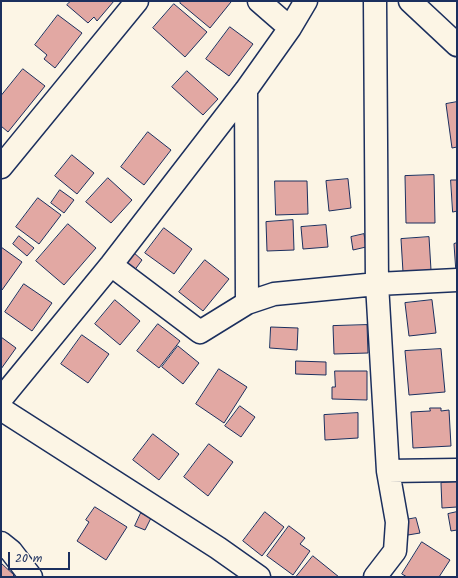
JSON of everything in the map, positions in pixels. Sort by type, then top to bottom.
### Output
[{"type":"street","points":[[1,167],[137,1]]},
{"type":"street","points":[[259,1],[290,28]]},
{"type":"street","points":[[1,399],[111,265],[246,90],[290,28],[306,1]]},
{"type":"street","points":[[375,1],[377,284],[388,471],[397,522],[395,551],[375,577]]},
{"type":"street","points":[[410,1],[457,45]]},
{"type":"street","points":[[246,90],[247,303]]},
{"type":"street","points":[[111,265],[200,332],[247,303],[274,294],[377,284],[457,280]]},
{"type":"street","points":[[1,410],[218,548],[259,577]]},
{"type":"street","points":[[388,471],[457,470]]},
{"type":"street","points":[[1,543],[11,551],[31,577]]},
{"type":"building","points":[[71,1],[114,1],[97,21],[94,17],[88,23],[67,5]]},
{"type":"building","points":[[182,1],[231,2],[210,28],[180,3]]},
{"type":"building","points":[[174,4],[207,32],[185,57],[153,28]]},
{"type":"building","points":[[58,15],[82,33],[55,68],[44,59],[47,55],[35,45]]},
{"type":"building","points":[[230,27],[253,44],[229,76],[206,59]]},
{"type":"building","points":[[23,69],[45,86],[8,132],[1,126],[1,96]]},
{"type":"building","points":[[187,71],[218,99],[203,115],[172,87]]},
{"type":"building","points":[[457,102],[457,147],[452,148],[446,104]]},
{"type":"building","points":[[148,132],[171,150],[144,185],[121,167]]},
{"type":"building","points":[[72,155],[94,173],[77,194],[55,176]]},
{"type":"building","points":[[434,175],[435,223],[406,223],[405,176]]},
{"type":"building","points":[[108,178],[132,200],[111,223],[86,202]]},
{"type":"building","points":[[348,179],[351,208],[329,211],[326,181]]},
{"type":"building","points":[[451,180],[457,180],[457,211],[453,212]]},
{"type":"building","points":[[275,181],[307,181],[308,214],[276,215]]},
{"type":"building","points":[[60,190],[74,200],[64,213],[51,203]]},
{"type":"building","points":[[38,198],[61,215],[39,244],[16,227]]},
{"type":"building","points":[[293,220],[294,250],[267,251],[266,222]]},
{"type":"building","points":[[68,224],[96,248],[64,285],[36,261]]},
{"type":"building","points":[[326,225],[328,247],[303,249],[301,227]]},
{"type":"building","points":[[164,228],[192,249],[174,274],[145,253]]},
{"type":"building","points":[[364,234],[366,247],[353,250],[351,237]]},
{"type":"building","points":[[19,236],[34,248],[27,256],[13,244]]},
{"type":"building","points":[[429,237],[431,270],[403,272],[401,239]]},
{"type":"building","points":[[457,243],[457,273],[456,273],[454,244]]},
{"type":"building","points":[[1,247],[22,262],[2,290],[1,289]]},
{"type":"building","points":[[133,252],[142,260],[134,271],[124,262]]},
{"type":"building","points":[[205,260],[229,279],[203,311],[179,292]]},
{"type":"building","points":[[24,284],[52,303],[32,331],[5,312]]},
{"type":"building","points":[[115,300],[140,321],[120,345],[95,324]]},
{"type":"building","points":[[432,300],[436,333],[409,336],[405,303]]},
{"type":"building","points":[[158,324],[180,341],[159,368],[137,351]]},
{"type":"building","points":[[367,325],[368,353],[334,354],[333,326]]},
{"type":"building","points":[[271,327],[298,328],[297,350],[270,348]]},
{"type":"building","points":[[82,335],[109,354],[88,383],[61,364]]},
{"type":"building","points":[[1,337],[16,348],[1,369]]},
{"type":"building","points":[[178,346],[199,363],[183,384],[162,367]]},
{"type":"building","points":[[441,349],[445,392],[409,395],[405,351]]},
{"type":"building","points":[[296,361],[326,362],[326,375],[296,374]]},
{"type":"building","points":[[219,369],[247,387],[224,423],[196,404]]},
{"type":"building","points":[[335,371],[367,371],[367,400],[332,399],[332,387],[335,387]]},
{"type":"building","points":[[240,406],[255,417],[241,437],[225,426]]},
{"type":"building","points":[[430,408],[441,408],[441,411],[449,410],[451,446],[413,448],[411,412],[430,411]]},
{"type":"building","points":[[358,413],[358,438],[325,440],[324,415]]},
{"type":"building","points":[[153,434],[179,454],[159,480],[133,460]]},
{"type":"building","points":[[209,444],[233,462],[208,496],[184,477]]},
{"type":"building","points":[[457,482],[457,507],[442,508],[441,483]]},
{"type":"building","points":[[95,507],[127,527],[106,560],[77,541],[89,522],[86,520]]},
{"type":"building","points":[[265,512],[284,527],[262,556],[243,541]]},
{"type":"building","points":[[457,512],[457,530],[451,531],[448,514]]},
{"type":"building","points":[[141,513],[151,518],[145,530],[135,526]]},
{"type":"building","points":[[416,518],[420,533],[408,535],[405,520]]},
{"type":"building","points":[[289,526],[305,538],[300,544],[310,551],[293,575],[267,556]]},
{"type":"building","points":[[422,542],[450,560],[439,577],[407,577],[402,574]]},
{"type":"building","points":[[313,556],[339,577],[296,577]]},
{"type":"building","points":[[1,563],[14,575],[12,577],[1,577]]}]
